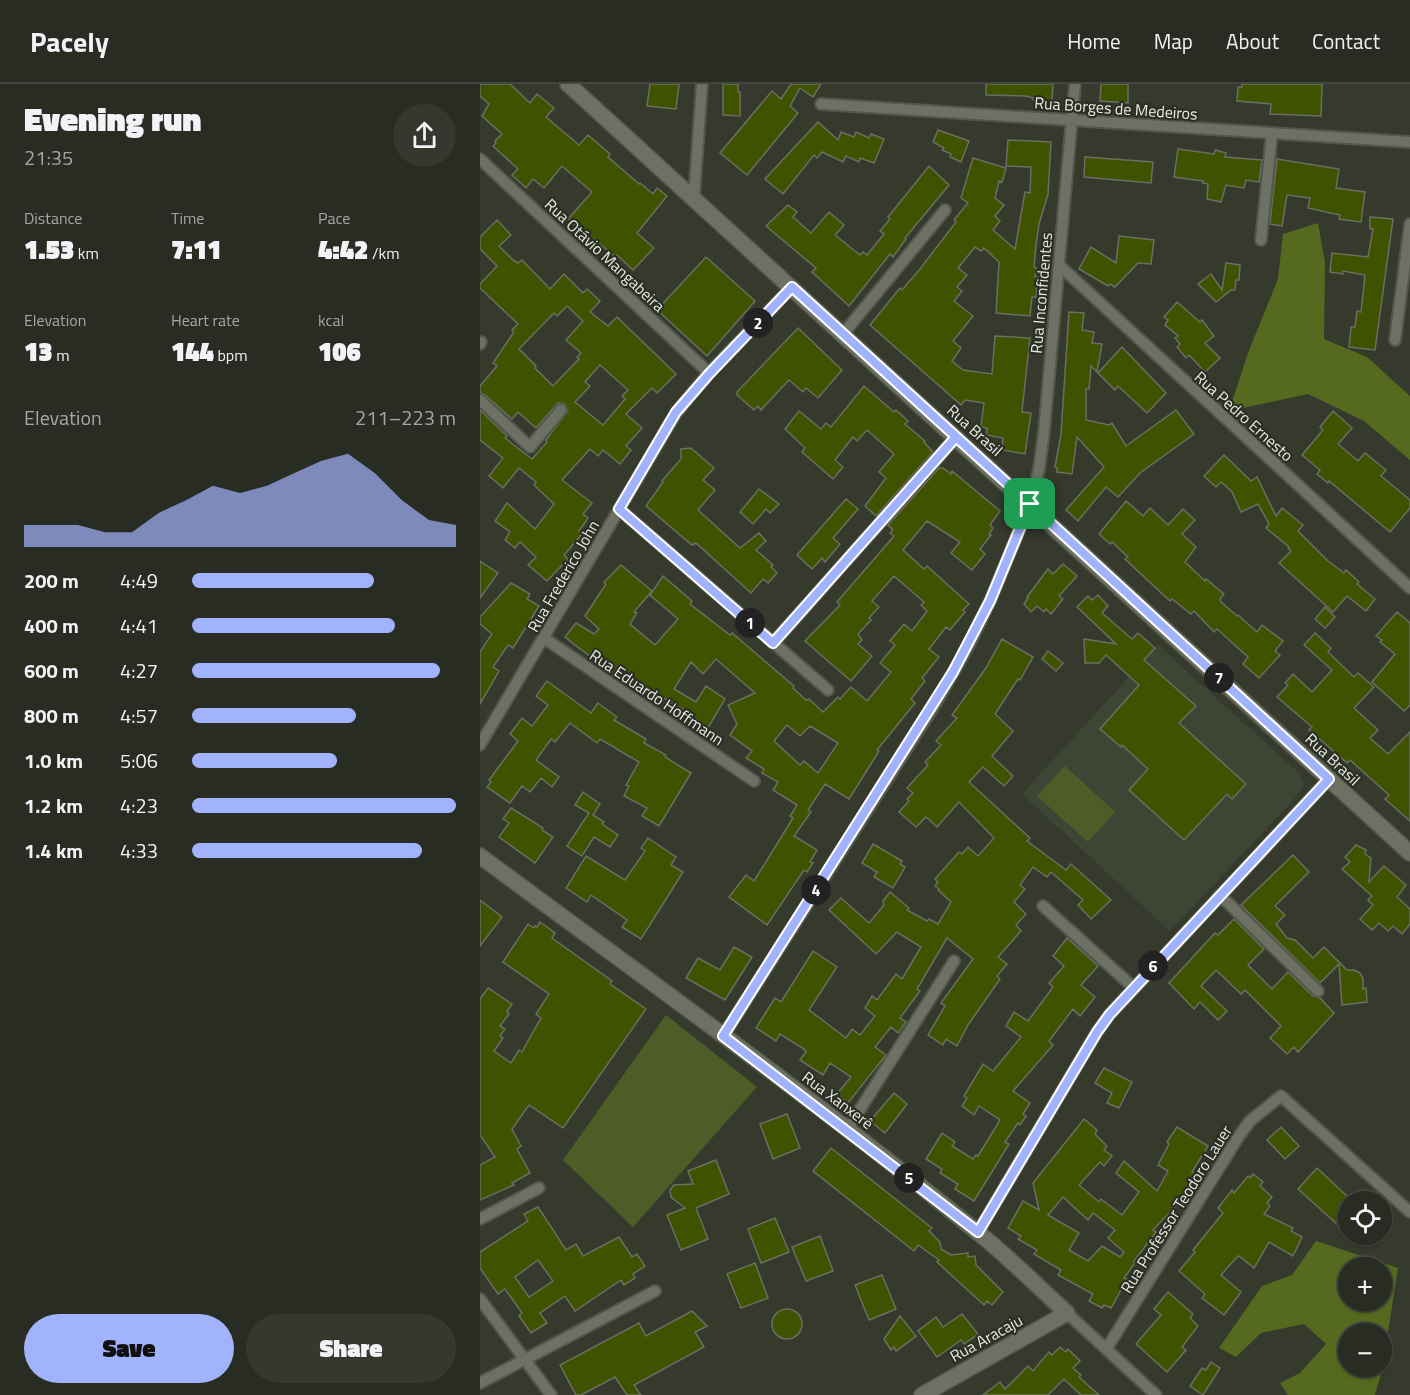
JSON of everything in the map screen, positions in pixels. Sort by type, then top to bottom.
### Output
[{"type":"street","name":"Rua Brasil","points":[[568,84],[1410,853]]},
{"type":"street","points":[[694,198],[702,84]]},
{"type":"street","name":"Rua Inconfidentes","points":[[723,1036],[953,672],[990,601],[1030,504],[1039,469],[1044,432],[1075,84]]},
{"type":"street","name":"Rua Borges de Medeiros","points":[[821,104],[1410,142]]},
{"type":"street","points":[[1261,240],[1272,133]]},
{"type":"street","name":"Rua Otávio Mangabeira","points":[[480,159],[709,374]]},
{"type":"street","points":[[843,334],[945,210]]},
{"type":"street","points":[[1395,340],[1410,224]]},
{"type":"street","name":"Rua Pedro Ernesto","points":[[1059,265],[1410,588]]},
{"type":"street","name":"Rua Frederico John","points":[[480,745],[676,412],[792,287]]},
{"type":"street","points":[[480,400],[530,447],[561,410]]},
{"type":"street","points":[[773,643],[956,437]]},
{"type":"street","points":[[619,509],[828,690]]},
{"type":"street","name":"Rua Eduardo Hoffmann","points":[[544,638],[754,781]]},
{"type":"street","points":[[978,1232],[1097,1032],[1133,987],[1329,779]]},
{"type":"street","name":"Rua Xanxerê","points":[[480,856],[723,1036],[978,1232],[1156,1395]]},
{"type":"street","points":[[1220,895],[1318,991]]},
{"type":"street","points":[[1043,906],[1133,987]]},
{"type":"street","points":[[847,1130],[954,961]]},
{"type":"street","name":"Rua Professor Teodoro Lauer","points":[[1107,1348],[1250,1121],[1281,1096],[1410,1212]]},
{"type":"street","points":[[480,1219],[539,1188]]},
{"type":"street","points":[[480,1383],[655,1291]]},
{"type":"street","points":[[480,1299],[551,1395]]},
{"type":"street","name":"Rua Aracaju","points":[[922,1395],[1067,1313]]},
{"type":"shaded area","points":[[1158,645],[1299,773],[1304,784],[1297,796],[1170,931],[1022,794]]},
{"type":"green space","points":[[1318,223],[1325,263],[1324,339],[1367,357],[1410,396],[1410,460],[1364,421],[1308,394],[1229,411],[1248,353],[1278,279],[1283,234]]},
{"type":"green space","points":[[1065,766],[1115,812],[1088,842],[1037,796]]},
{"type":"green space","points":[[666,1015],[757,1087],[633,1227],[563,1160]]},
{"type":"green space","points":[[1316,1241],[1365,1257],[1338,1257],[1338,1311],[1391,1311],[1389,1323],[1338,1323],[1338,1377],[1380,1377],[1375,1395],[1288,1395],[1280,1383],[1300,1373],[1326,1344],[1304,1324],[1261,1333],[1236,1357],[1219,1348],[1262,1286],[1292,1275]]},
{"type":"green space","points":[[1392,1266],[1398,1268],[1392,1306]]},
{"type":"building","points":[[480,84],[510,84],[530,103],[537,94],[554,108],[546,117],[579,145],[588,135],[610,154],[608,157],[639,184],[653,194],[657,188],[667,196],[637,233],[654,248],[633,270],[617,255],[615,257],[594,239],[592,241],[568,219],[592,192],[562,166],[544,188],[533,179],[526,188],[512,175],[518,169],[493,146],[502,134],[482,116],[489,104],[480,96]]},
{"type":"building","points":[[650,84],[679,84],[676,109],[647,106]]},
{"type":"building","points":[[723,84],[738,84],[740,116],[723,115]]},
{"type":"building","points":[[791,84],[821,84],[813,97],[800,88],[790,106],[798,113],[747,175],[720,153],[772,91],[781,99]]},
{"type":"building","points":[[986,84],[1053,84],[1052,101],[1033,100],[1026,96],[986,95]]},
{"type":"building","points":[[1101,84],[1128,84],[1128,103],[1100,101]]},
{"type":"building","points":[[1242,84],[1322,84],[1321,116],[1270,114],[1271,104],[1237,101],[1238,87],[1242,87]]},
{"type":"building","points":[[818,122],[838,140],[841,132],[854,137],[856,132],[869,138],[871,134],[884,139],[874,163],[860,158],[859,162],[846,156],[843,162],[822,152],[817,158],[814,155],[783,194],[765,179]]},
{"type":"building","points":[[938,130],[969,141],[961,162],[950,157],[951,154],[933,142]]},
{"type":"building","points":[[1008,140],[1051,142],[1048,194],[1039,224],[1036,245],[1034,267],[1036,268],[1035,277],[1038,277],[1036,297],[1032,297],[1030,316],[996,313],[999,262],[984,248],[981,251],[975,247],[958,268],[967,275],[957,287],[962,291],[954,301],[973,316],[953,341],[961,348],[952,361],[963,370],[992,374],[995,336],[1030,338],[1022,412],[1031,413],[1025,454],[1002,450],[1003,438],[986,435],[987,428],[981,427],[984,403],[965,400],[961,405],[870,325],[900,288],[902,290],[920,269],[968,203],[961,198],[973,158],[1006,168],[1002,182],[999,181],[995,198],[1004,205],[995,216],[1000,221],[993,230],[1015,249],[1025,192],[1030,193],[1031,167],[1006,166]]},
{"type":"building","points":[[1178,149],[1214,154],[1215,150],[1226,153],[1225,157],[1262,160],[1259,182],[1246,180],[1244,188],[1226,185],[1221,202],[1207,199],[1208,184],[1203,181],[1174,177]]},
{"type":"building","points":[[1085,157],[1153,162],[1151,183],[1084,177]]},
{"type":"building","points":[[1277,159],[1339,169],[1336,188],[1365,192],[1361,222],[1339,219],[1340,215],[1308,208],[1310,198],[1287,195],[1282,226],[1270,224]]},
{"type":"building","points":[[929,166],[949,185],[905,238],[893,257],[890,254],[849,306],[812,272],[816,268],[766,226],[788,205],[797,212],[793,217],[811,233],[829,212],[844,225],[835,235],[860,255],[863,252],[867,255],[884,234],[880,231],[890,219],[888,217]]},
{"type":"building","points":[[1370,217],[1393,219],[1375,350],[1349,347],[1351,327],[1355,327],[1357,311],[1361,312],[1365,275],[1343,271],[1343,274],[1330,272],[1332,253],[1368,257],[1373,229],[1370,229]]},
{"type":"building","points":[[497,220],[511,235],[499,246],[513,260],[518,263],[522,260],[550,289],[564,274],[583,293],[587,289],[600,301],[590,312],[608,326],[617,317],[676,374],[657,393],[652,388],[626,414],[642,428],[626,446],[631,450],[620,464],[603,450],[598,456],[590,449],[562,480],[592,503],[583,514],[588,518],[579,531],[582,534],[564,555],[568,559],[547,581],[528,565],[536,557],[520,542],[515,548],[505,540],[510,532],[495,521],[507,503],[535,529],[554,504],[534,485],[536,482],[519,468],[503,488],[489,476],[503,458],[480,440],[480,410],[507,436],[505,438],[532,459],[568,411],[565,404],[558,403],[536,428],[518,412],[512,419],[480,393],[480,386],[497,366],[493,363],[514,332],[512,330],[518,324],[480,288],[480,284],[497,266],[480,249],[480,237]],"holes":[[[567,306],[583,321],[566,340],[581,353],[577,357],[579,359],[553,386],[519,349],[554,313],[557,316]],[[600,365],[628,390],[622,396],[625,399],[603,425],[575,402],[590,386],[585,382]]]},
{"type":"building","points":[[1119,236],[1154,240],[1151,264],[1138,263],[1115,287],[1110,284],[1108,286],[1079,269],[1091,247],[1116,263]]},
{"type":"building","points":[[706,257],[755,301],[707,356],[657,310]]},
{"type":"building","points":[[1226,263],[1240,265],[1239,280],[1236,280],[1235,290],[1231,290],[1216,302],[1198,284],[1211,274],[1222,290]]},
{"type":"building","points":[[1177,302],[1200,322],[1202,320],[1214,336],[1205,343],[1220,358],[1205,372],[1189,355],[1186,358],[1177,347],[1180,344],[1175,338],[1178,336],[1165,325],[1168,320],[1164,317]]},
{"type":"building","points":[[1069,312],[1084,313],[1082,330],[1094,332],[1092,343],[1102,344],[1097,372],[1091,366],[1089,389],[1086,389],[1086,420],[1109,425],[1112,423],[1126,446],[1176,410],[1194,434],[1140,473],[1118,497],[1106,487],[1078,521],[1066,510],[1104,467],[1077,437],[1072,474],[1057,472],[1055,467],[1061,434]]},
{"type":"building","points":[[798,328],[842,370],[818,398],[806,388],[803,392],[789,380],[761,410],[758,406],[754,410],[737,395],[737,392]]},
{"type":"building","points":[[1122,347],[1166,393],[1147,413],[1118,386],[1115,390],[1098,373]]},
{"type":"building","points":[[864,386],[908,421],[905,424],[925,441],[933,452],[876,516],[865,506],[886,478],[879,472],[894,454],[867,430],[857,441],[853,437],[835,460],[843,467],[833,479],[802,452],[805,448],[785,429],[799,411],[821,429],[826,423],[831,427]]},
{"type":"building","points":[[1333,411],[1352,428],[1338,444],[1358,461],[1365,453],[1386,470],[1381,476],[1410,500],[1410,508],[1390,532],[1329,481],[1328,483],[1317,474],[1320,470],[1302,455],[1323,430],[1320,427]]},
{"type":"building","points":[[691,448],[714,468],[703,480],[715,490],[698,510],[740,548],[759,533],[766,541],[756,550],[773,565],[771,567],[777,573],[768,583],[763,579],[751,593],[696,543],[692,545],[646,506],[662,481],[681,459],[681,449]]},
{"type":"building","points":[[1224,455],[1251,481],[1257,477],[1276,516],[1282,508],[1303,525],[1298,531],[1328,561],[1344,573],[1346,570],[1359,582],[1357,584],[1375,599],[1366,611],[1347,596],[1333,612],[1279,563],[1291,551],[1266,528],[1269,524],[1258,504],[1241,512],[1232,492],[1221,482],[1216,487],[1204,476]]},
{"type":"building","points":[[939,468],[951,474],[952,471],[1000,511],[990,525],[993,528],[989,534],[991,535],[980,549],[985,554],[972,570],[951,553],[960,542],[927,521],[903,550],[924,569],[927,566],[969,604],[950,630],[946,627],[929,649],[939,657],[922,678],[925,681],[911,699],[915,703],[877,750],[879,751],[849,799],[825,784],[808,810],[811,812],[794,836],[817,850],[810,862],[813,863],[807,872],[804,870],[767,925],[729,897],[746,875],[754,881],[793,818],[790,816],[797,805],[773,790],[778,782],[762,773],[764,769],[746,758],[752,751],[730,735],[737,724],[728,705],[755,693],[716,659],[703,674],[691,662],[674,689],[696,702],[706,686],[725,699],[708,728],[684,710],[639,684],[638,686],[617,671],[614,675],[565,637],[576,623],[594,634],[599,629],[585,616],[606,584],[604,582],[621,565],[652,591],[634,612],[637,613],[630,624],[655,645],[678,619],[650,595],[663,576],[692,601],[690,604],[730,635],[732,633],[794,686],[793,688],[806,700],[809,699],[823,712],[851,687],[867,701],[891,672],[880,663],[895,645],[890,641],[904,624],[912,631],[927,611],[921,605],[924,602],[894,576],[872,601],[879,607],[858,634],[862,640],[858,644],[872,656],[851,681],[805,641],[840,605],[837,602],[894,536],[890,533],[893,530],[888,525]],"holes":[[[787,725],[800,736],[810,726],[838,743],[818,773],[804,761],[800,765],[774,741]]]},
{"type":"building","points":[[759,489],[779,504],[770,513],[766,509],[753,524],[740,512]]},
{"type":"building","points":[[846,499],[858,509],[833,538],[840,544],[825,562],[822,558],[812,569],[797,555]]},
{"type":"building","points":[[1126,501],[1143,516],[1150,508],[1168,525],[1183,509],[1195,520],[1182,534],[1196,547],[1185,562],[1205,581],[1206,579],[1224,594],[1220,599],[1221,602],[1237,616],[1257,632],[1262,625],[1283,641],[1275,651],[1280,655],[1259,678],[1243,664],[1248,657],[1217,629],[1214,632],[1194,611],[1191,614],[1172,599],[1170,601],[1125,559],[1128,557],[1112,542],[1110,544],[1099,534]]},
{"type":"building","points":[[480,561],[498,573],[480,598]]},
{"type":"building","points":[[1063,564],[1077,576],[1059,596],[1063,599],[1051,614],[1046,609],[1044,612],[1037,606],[1031,612],[1024,604],[1027,597],[1048,569],[1053,574]]},
{"type":"building","points":[[511,583],[530,594],[527,599],[539,606],[513,648],[508,645],[493,667],[499,671],[480,704],[480,652],[492,634],[480,624],[480,617]]},
{"type":"building","points":[[1098,595],[1108,606],[1102,613],[1132,639],[1138,633],[1155,648],[1144,660],[1196,706],[1179,723],[1246,784],[1232,799],[1227,794],[1184,840],[1129,790],[1148,769],[1100,729],[1139,685],[1106,655],[1099,663],[1085,663],[1084,639],[1116,644],[1077,607],[1088,596],[1092,600]]},
{"type":"building","points":[[1325,607],[1335,617],[1325,628],[1315,619]]},
{"type":"building","points":[[1397,612],[1410,623],[1410,705],[1404,711],[1372,682],[1395,654],[1376,636]]},
{"type":"building","points":[[1315,633],[1331,648],[1328,652],[1354,677],[1358,673],[1374,687],[1354,708],[1378,730],[1370,738],[1388,754],[1410,732],[1410,821],[1385,799],[1389,795],[1350,760],[1347,763],[1309,730],[1312,727],[1277,697],[1288,685],[1285,683],[1293,674],[1312,692],[1332,670],[1304,645]]},
{"type":"building","points":[[1002,639],[1033,657],[1020,680],[1018,679],[995,714],[1013,731],[992,756],[1013,776],[1004,786],[983,767],[969,782],[1030,838],[1027,841],[1066,870],[1071,864],[1111,900],[1091,919],[1078,905],[1083,900],[1051,872],[1047,877],[1033,867],[1020,885],[1025,889],[1014,902],[1026,914],[1016,925],[1021,931],[998,957],[1007,964],[997,976],[1000,979],[968,1025],[957,1046],[946,1039],[943,1045],[928,1035],[945,1006],[941,1003],[973,959],[947,938],[917,989],[920,991],[900,1018],[906,1022],[898,1033],[891,1027],[875,1047],[886,1055],[848,1103],[837,1094],[851,1077],[830,1063],[823,1075],[800,1060],[806,1052],[804,1049],[780,1034],[776,1041],[756,1028],[775,998],[781,1002],[813,951],[837,967],[809,1010],[846,1038],[852,1029],[860,1035],[875,1016],[865,1008],[872,996],[877,1000],[896,974],[902,979],[921,947],[897,932],[876,954],[829,910],[841,898],[869,923],[884,905],[883,901],[890,892],[909,908],[907,910],[938,924],[951,902],[935,886],[938,882],[935,879],[959,852],[962,854],[968,847],[978,856],[994,838],[959,802],[937,827],[926,817],[916,827],[899,812],[913,793],[907,788],[928,765],[925,762],[941,745],[936,741],[957,718],[952,715],[986,668]]},
{"type":"building","points":[[1048,651],[1063,663],[1056,671],[1042,659]]},
{"type":"building","points":[[547,681],[591,713],[598,703],[617,717],[614,720],[646,739],[644,743],[691,773],[659,826],[642,816],[647,808],[624,796],[629,786],[626,785],[639,762],[600,739],[597,743],[570,723],[555,742],[551,739],[536,760],[559,777],[552,787],[541,778],[530,792],[522,786],[510,803],[487,787],[491,782],[489,780],[518,741],[510,734],[522,718],[532,726],[548,705],[536,696]]},
{"type":"building","points":[[583,792],[600,804],[593,815],[618,835],[610,847],[594,837],[582,856],[567,846],[589,813],[575,805]]},
{"type":"building","points":[[511,808],[553,837],[535,863],[499,837],[509,823],[503,819]]},
{"type":"building","points":[[648,838],[676,857],[671,865],[683,872],[641,939],[622,927],[627,920],[591,895],[587,902],[566,888],[586,856],[625,880],[645,851],[641,848]]},
{"type":"building","points":[[873,844],[902,861],[900,864],[905,867],[893,888],[874,877],[877,872],[862,863]]},
{"type":"building","points":[[1356,845],[1366,850],[1365,854],[1371,858],[1369,882],[1384,866],[1406,885],[1397,897],[1410,909],[1410,924],[1402,934],[1393,926],[1388,931],[1379,923],[1372,930],[1360,919],[1373,905],[1368,900],[1372,896],[1342,869],[1350,862],[1345,857]]},
{"type":"building","points":[[1293,855],[1309,872],[1275,906],[1285,915],[1276,924],[1287,938],[1295,940],[1313,958],[1324,947],[1347,970],[1360,973],[1363,978],[1363,989],[1366,988],[1367,1002],[1342,1005],[1339,964],[1320,983],[1241,905]]},
{"type":"building","points":[[480,900],[502,917],[480,946]]},
{"type":"building","points":[[1234,919],[1264,949],[1248,965],[1272,989],[1288,972],[1313,996],[1320,998],[1334,1013],[1298,1052],[1294,1047],[1287,1054],[1270,1038],[1281,1026],[1245,990],[1241,994],[1216,970],[1201,986],[1227,1011],[1218,1020],[1200,1002],[1194,1009],[1169,983],[1215,933],[1218,935]]},
{"type":"building","points":[[540,922],[555,933],[552,938],[612,981],[610,984],[646,1009],[563,1128],[529,1105],[512,1129],[521,1146],[517,1149],[530,1173],[512,1183],[514,1185],[480,1200],[480,1165],[495,1157],[480,1135],[480,999],[488,988],[512,1004],[507,1012],[509,1014],[500,1026],[505,1029],[500,1036],[503,1038],[494,1051],[511,1063],[519,1050],[522,1052],[541,1018],[536,1014],[549,994],[503,962],[528,924],[534,928]]},
{"type":"building","points":[[1067,938],[1098,966],[1081,985],[1095,997],[1080,1016],[1073,1009],[1049,1041],[1053,1045],[1013,1091],[1030,1103],[1023,1114],[1026,1116],[1020,1125],[1018,1123],[1005,1142],[1009,1144],[974,1201],[955,1189],[958,1184],[940,1173],[942,1169],[926,1159],[942,1133],[955,1142],[952,1146],[973,1159],[976,1155],[978,1156],[1000,1120],[979,1106],[974,1115],[962,1106],[967,1098],[964,1096],[983,1064],[993,1071],[1021,1037],[1006,1026],[1014,1012],[1028,1021],[1053,987],[1049,983],[1064,966],[1053,956]]},
{"type":"building","points":[[734,947],[752,957],[725,1000],[686,978],[698,958],[720,970]]},
{"type":"building","points":[[1104,1068],[1132,1082],[1119,1108],[1107,1103],[1112,1093],[1095,1083]]},
{"type":"building","points":[[894,1093],[907,1104],[885,1133],[870,1121]]},
{"type":"building","points":[[787,1114],[800,1148],[773,1159],[760,1124]]},
{"type":"building","points":[[1084,1119],[1097,1130],[1095,1134],[1107,1146],[1104,1150],[1112,1156],[1104,1166],[1100,1162],[1079,1185],[1099,1202],[1101,1199],[1122,1215],[1139,1192],[1116,1173],[1124,1161],[1157,1191],[1168,1171],[1158,1165],[1169,1144],[1167,1142],[1177,1127],[1208,1146],[1192,1172],[1195,1174],[1181,1200],[1153,1230],[1156,1232],[1134,1261],[1111,1308],[1104,1305],[1102,1308],[1089,1301],[1093,1294],[1058,1275],[1061,1270],[1034,1254],[1037,1250],[1018,1239],[1021,1236],[1008,1228],[1023,1201],[1039,1210],[1033,1183]],"holes":[[[1063,1197],[1088,1220],[1093,1213],[1115,1230],[1108,1238],[1124,1252],[1120,1257],[1102,1246],[1088,1261],[1069,1250],[1079,1233],[1048,1215]]]},
{"type":"building","points":[[1281,1127],[1299,1146],[1285,1159],[1267,1140]]},
{"type":"building","points":[[831,1148],[932,1228],[929,1231],[940,1242],[941,1249],[951,1255],[968,1253],[968,1257],[975,1256],[976,1265],[1003,1292],[992,1305],[987,1301],[984,1305],[937,1262],[939,1260],[918,1245],[914,1251],[813,1171]]},
{"type":"building","points":[[716,1160],[729,1194],[696,1208],[708,1239],[681,1250],[667,1215],[685,1208],[671,1197],[670,1190],[674,1185],[693,1184],[688,1171]]},
{"type":"building","points":[[1317,1168],[1342,1191],[1338,1191],[1338,1225],[1298,1189]]},
{"type":"building","points":[[1253,1174],[1263,1182],[1260,1186],[1272,1197],[1267,1203],[1270,1206],[1264,1214],[1293,1228],[1291,1231],[1302,1237],[1293,1256],[1269,1242],[1254,1268],[1239,1256],[1237,1257],[1221,1275],[1241,1292],[1224,1315],[1202,1298],[1205,1294],[1179,1271],[1223,1213],[1218,1208],[1232,1190],[1234,1193],[1248,1176],[1250,1178]]},
{"type":"building","points":[[538,1207],[566,1250],[576,1244],[583,1256],[619,1237],[632,1257],[637,1254],[645,1266],[633,1274],[635,1278],[624,1285],[621,1280],[575,1311],[565,1296],[540,1313],[547,1323],[531,1333],[519,1316],[522,1313],[505,1289],[498,1294],[480,1268],[480,1252],[528,1221],[524,1214]],"holes":[[[538,1260],[553,1281],[529,1297],[515,1277]]]},
{"type":"building","points":[[775,1218],[789,1252],[761,1263],[748,1229]]},
{"type":"building","points":[[820,1236],[833,1271],[806,1281],[792,1247]]},
{"type":"building","points":[[755,1263],[768,1298],[741,1308],[727,1274]]},
{"type":"building","points":[[882,1275],[896,1309],[869,1320],[855,1285]]},
{"type":"building","points":[[1168,1292],[1193,1314],[1190,1318],[1198,1326],[1182,1347],[1186,1350],[1167,1372],[1136,1344],[1161,1315],[1154,1309]]},
{"type":"building","points":[[787,1309],[798,1313],[802,1324],[798,1335],[787,1339],[776,1335],[772,1324],[776,1313]]},
{"type":"building","points":[[692,1311],[707,1326],[695,1332],[704,1347],[634,1385],[641,1395],[627,1395],[615,1377],[581,1395],[576,1395],[560,1365],[639,1323],[646,1336]]},
{"type":"building","points":[[962,1314],[978,1334],[964,1344],[961,1340],[937,1357],[918,1331],[936,1317],[943,1327]]},
{"type":"building","points":[[900,1316],[916,1336],[896,1351],[894,1347],[891,1350],[884,1339]]},
{"type":"building","points":[[1060,1347],[1066,1352],[1068,1349],[1080,1361],[1073,1368],[1081,1375],[1079,1377],[1099,1395],[1081,1395],[1064,1379],[1048,1395],[983,1395],[1000,1382],[1005,1389],[1028,1366],[1033,1371],[1049,1352],[1052,1355]]},
{"type":"building","points":[[1211,1362],[1220,1368],[1203,1395],[1190,1386],[1202,1368],[1206,1370]]},
{"type":"route","points":[[1030,504],[956,437],[773,643],[619,509],[676,412],[792,287],[1030,504],[990,601],[970,643],[934,706],[723,1036],[978,1232],[1110,1014],[1329,779],[1030,504]]}]
